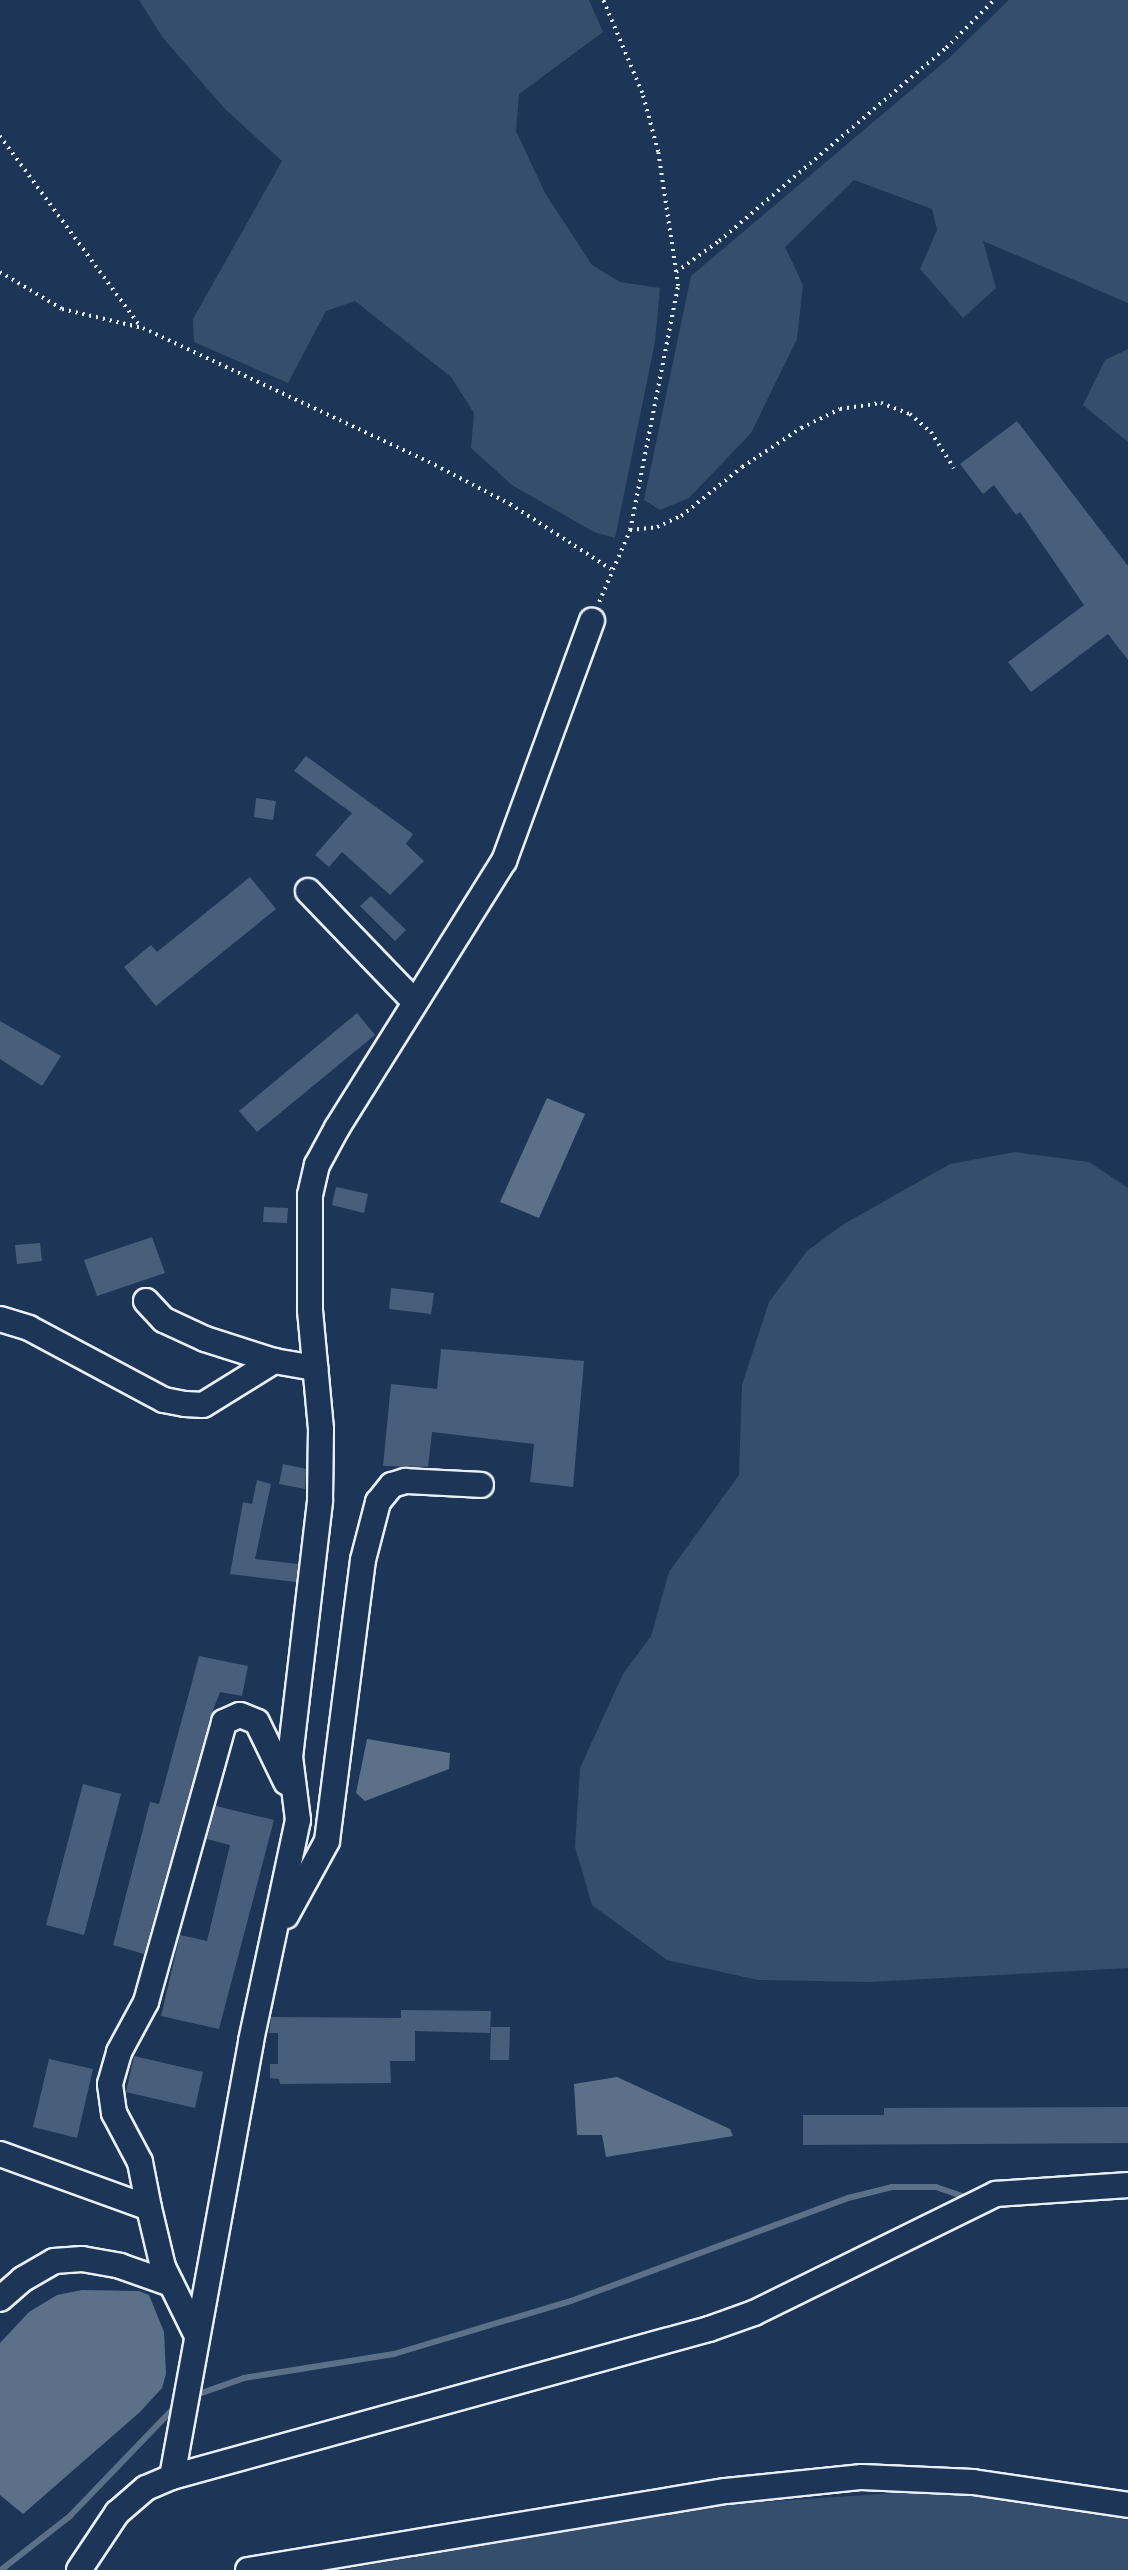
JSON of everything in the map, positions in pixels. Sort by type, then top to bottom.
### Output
[{"type":"street","points":[[172,2477],[196,2334],[298,1820],[290,1757],[320,1500],[321,1429],[315,1368],[310,1195],[317,1165],[504,861],[592,621]]},
{"type":"street","points":[[308,891],[415,1002]]},
{"type":"street","points":[[146,1301],[174,1324],[274,1361],[315,1368]]},
{"type":"street","points":[[0,1319],[29,1328],[164,1400],[185,1404],[203,1405],[274,1361]]},
{"type":"street","points":[[268,1962],[288,1912],[327,1842],[363,1560],[378,1502],[392,1485],[405,1481],[481,1485]]},
{"type":"street","points":[[196,2334],[171,2284],[132,2139],[111,2102],[113,2067],[146,2002],[220,1729],[231,1716],[250,1717],[265,1732],[296,1803]]},
{"type":"street","points":[[0,2154],[149,2208]]},
{"type":"street","points":[[79,2570],[117,2513],[146,2488],[172,2477],[709,2329],[754,2313],[971,2204],[1009,2191],[1128,2185]]},
{"type":"street","points":[[0,2299],[23,2279],[54,2261],[82,2259],[120,2266],[171,2284]]},
{"type":"street","points":[[248,2570],[726,2491],[863,2477],[973,2482],[1128,2505]]},
{"type":"path","points":[[603,0],[642,93],[658,152],[678,286],[629,530],[607,579]]},
{"type":"path","points":[[676,272],[719,241],[925,65],[994,0]]},
{"type":"path","points":[[0,136],[143,328]]},
{"type":"path","points":[[0,272],[62,309],[143,328],[448,471],[510,503],[611,569]]},
{"type":"path","points":[[629,530],[657,527],[681,516],[751,461],[801,428],[840,409],[881,403],[910,414],[931,432],[954,468]]},
{"type":"shaded area","points":[[139,0],[589,0],[603,32],[519,94],[516,131],[545,193],[592,265],[620,282],[660,288],[655,342],[615,538],[594,532],[512,485],[471,448],[474,413],[451,377],[355,301],[326,311],[288,383],[194,342],[193,319],[282,161],[225,109],[163,38]]},
{"type":"shaded area","points":[[1009,0],[1128,0],[1128,303],[983,241],[996,288],[963,318],[920,269],[937,230],[932,209],[854,180],[785,247],[803,285],[797,339],[751,433],[689,498],[660,510],[644,500],[691,276],[948,59]]},
{"type":"shaded area","points":[[1128,349],[1128,442],[1083,405],[1105,360]]},
{"type":"shaded area","points":[[547,1098],[585,1114],[539,1218],[500,1202]]},
{"type":"shaded area","points":[[1015,1152],[1089,1162],[1128,1188],[1128,1968],[870,1982],[758,1980],[667,1960],[592,1905],[575,1847],[580,1768],[623,1674],[651,1636],[669,1572],[739,1475],[742,1385],[769,1302],[807,1251],[844,1224],[950,1164]]},
{"type":"shaded area","points":[[367,1739],[450,1753],[449,1769],[365,1801],[356,1793]]},
{"type":"shaded area","points":[[617,2077],[730,2129],[733,2136],[606,2157],[602,2135],[577,2135],[574,2084]]},
{"type":"shaded area","points":[[82,2290],[139,2291],[149,2295],[164,2332],[166,2374],[162,2388],[140,2412],[23,2514],[0,2495],[0,2343],[29,2312],[57,2295]]},
{"type":"shaded area","points":[[928,2491],[975,2493],[1128,2517],[1128,2570],[340,2570],[726,2504]]},
{"type":"building","points":[[1017,421],[1128,566],[1128,660],[1108,634],[1031,692],[1008,662],[1084,605],[1020,512],[1016,515],[994,485],[983,494],[960,464]]},
{"type":"building","points":[[306,756],[413,834],[406,844],[424,861],[390,895],[342,852],[329,867],[315,855],[352,813],[294,771]]},
{"type":"building","points":[[256,798],[276,801],[273,820],[254,817]]},
{"type":"building","points":[[250,877],[276,909],[156,1006],[124,967],[151,945],[157,952]]},
{"type":"building","points":[[371,896],[406,930],[395,941],[360,906]]},
{"type":"building","points":[[357,1013],[375,1035],[257,1132],[239,1111]]},
{"type":"building","points":[[0,1021],[61,1056],[42,1086],[0,1059]]},
{"type":"building","points":[[336,1187],[368,1194],[364,1213],[332,1205]]},
{"type":"building","points":[[264,1207],[288,1208],[287,1223],[263,1222]]},
{"type":"building","points":[[152,1237],[165,1273],[97,1296],[84,1260]]},
{"type":"building","points":[[40,1243],[42,1261],[17,1264],[15,1245]]},
{"type":"building","points":[[391,1288],[434,1293],[431,1314],[389,1309]]},
{"type":"building","points":[[441,1349],[584,1361],[573,1487],[530,1482],[534,1444],[432,1432],[428,1467],[383,1466],[391,1384],[437,1389]]},
{"type":"building","points":[[283,1464],[306,1469],[305,1489],[279,1484]]},
{"type":"building","points":[[257,1480],[271,1484],[255,1559],[298,1564],[296,1582],[230,1574],[243,1502],[252,1504]]},
{"type":"building","points":[[199,1656],[248,1666],[242,1696],[220,1692],[210,1718],[144,1954],[113,1945],[150,1802],[159,1804]]},
{"type":"building","points":[[83,1784],[121,1794],[84,1935],[46,1925]]},
{"type":"building","points":[[216,1806],[274,1820],[219,2029],[161,2016],[180,1935],[207,1941],[230,1845],[207,1839]]},
{"type":"building","points":[[401,2010],[491,2011],[490,2033],[415,2031],[415,2061],[390,2061],[391,2083],[280,2084],[279,2079],[270,2078],[270,2064],[278,2064],[278,2033],[269,2033],[271,2017],[401,2018]]},
{"type":"building","points":[[491,2027],[510,2027],[509,2060],[490,2060]]},
{"type":"building","points":[[134,2056],[203,2072],[195,2108],[126,2092]]},
{"type":"building","points":[[49,2059],[93,2069],[77,2138],[33,2127]]},
{"type":"building","points":[[1128,2107],[1128,2143],[803,2145],[803,2115],[884,2115],[884,2108]]},
{"type":"waterway","points":[[193,2396],[244,2378],[394,2354],[571,2301],[848,2198],[892,2187],[936,2187],[970,2199]]},
{"type":"waterway","points":[[1,2570],[70,2516],[175,2407]]}]
